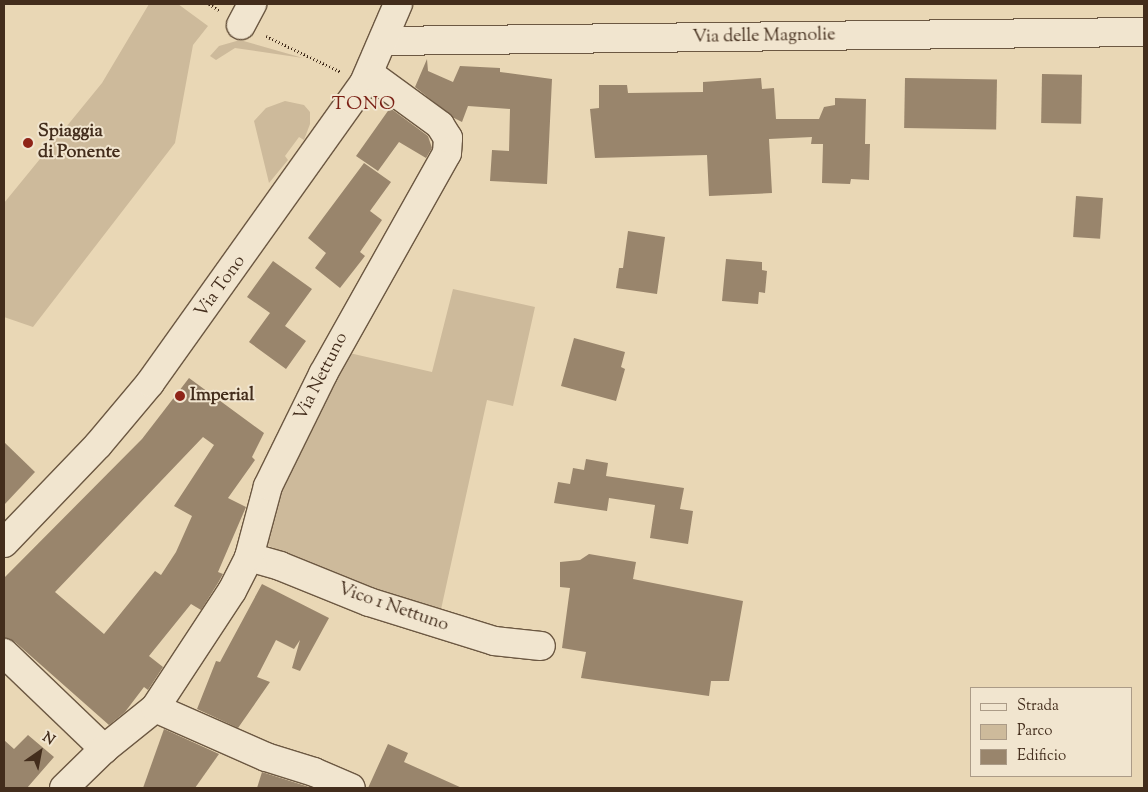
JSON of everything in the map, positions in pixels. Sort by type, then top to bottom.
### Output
[{"type":"street","name":"Via Tono","points":[[4,543],[92,451],[150,383],[367,78],[398,4]]},
{"type":"street","name":"Via delle Magnolie","points":[[383,41],[1144,32]]},
{"type":"street","name":"Via Nettuno","points":[[64,788],[104,749],[155,708],[232,591],[248,557],[268,486],[322,374],[447,153],[448,138],[440,124],[367,78]]},
{"type":"street","name":"Vico 1 Nettuno","points":[[248,557],[280,566],[369,602],[494,641],[541,646]]},
{"type":"street","points":[[4,653],[104,749]]},
{"type":"street","points":[[155,708],[266,756],[314,772],[351,788]]},
{"type":"path","points":[[209,4],[246,14],[367,78]]},
{"type":"green space","points":[[149,4],[178,4],[208,26],[193,45],[175,143],[33,327],[4,317],[4,203],[102,83]]},
{"type":"green space","points":[[240,40],[303,58],[235,48],[216,60],[210,56],[219,46]]},
{"type":"green space","points":[[285,101],[304,105],[310,112],[310,124],[304,140],[299,137],[285,156],[288,160],[269,183],[254,121],[266,108]]},
{"type":"green space","points":[[453,289],[535,307],[513,406],[487,400],[440,614],[369,592],[267,545],[282,491],[345,352],[432,372]]},
{"type":"building","points":[[427,59],[428,71],[453,82],[460,66],[500,68],[500,72],[552,79],[547,184],[490,181],[492,150],[509,151],[510,109],[468,106],[462,122],[454,118],[415,87]]},
{"type":"building","points":[[1042,74],[1082,75],[1081,124],[1041,123]]},
{"type":"building","points":[[761,78],[762,89],[774,88],[776,119],[819,119],[824,107],[835,105],[835,98],[866,99],[865,144],[870,144],[869,180],[851,179],[850,184],[822,183],[823,144],[811,144],[812,137],[769,139],[772,193],[709,196],[707,155],[595,158],[590,109],[599,108],[599,85],[627,85],[628,93],[703,92],[703,82]]},
{"type":"building","points":[[905,78],[997,80],[996,130],[904,128]]},
{"type":"building","points":[[390,108],[428,136],[432,148],[426,158],[399,142],[378,171],[356,156]]},
{"type":"building","points":[[364,163],[391,182],[370,211],[382,220],[360,252],[365,256],[340,288],[315,268],[326,253],[308,238]]},
{"type":"building","points":[[1076,196],[1103,198],[1100,239],[1073,237]]},
{"type":"building","points":[[628,231],[665,237],[657,294],[616,288],[619,268],[623,268]]},
{"type":"building","points":[[726,259],[762,262],[762,270],[767,271],[765,293],[759,292],[758,304],[722,301]]},
{"type":"building","points":[[273,261],[312,289],[285,326],[306,341],[286,369],[249,342],[270,313],[247,297]]},
{"type":"building","points":[[574,338],[625,352],[621,367],[625,369],[616,401],[561,386]]},
{"type":"building","points":[[189,378],[264,433],[252,457],[255,460],[228,498],[246,507],[218,572],[223,574],[201,610],[191,604],[149,656],[163,667],[148,690],[144,687],[125,712],[109,725],[15,642],[4,638],[4,578],[142,439]],"holes":[[[203,437],[214,445],[174,506],[192,516],[176,552],[161,575],[155,571],[104,634],[55,592]]]},
{"type":"building","points":[[4,442],[35,472],[4,505]]},
{"type":"building","points":[[586,459],[608,463],[606,476],[684,488],[680,509],[693,511],[688,544],[650,538],[655,505],[609,498],[607,511],[554,503],[558,482],[570,484],[573,468],[584,470]]},
{"type":"building","points":[[589,554],[636,562],[633,579],[743,601],[729,681],[711,681],[709,696],[581,678],[586,652],[562,648],[570,588],[560,587],[560,562],[580,560]]},
{"type":"building","points":[[262,584],[329,618],[300,671],[292,668],[300,640],[294,649],[276,640],[257,677],[270,682],[238,728],[197,709],[216,661],[220,662]]},
{"type":"building","points":[[164,729],[219,754],[195,788],[143,788]]},
{"type":"building","points":[[28,735],[54,757],[27,788],[4,788],[4,740],[14,749]]},
{"type":"building","points":[[388,744],[408,753],[404,762],[462,788],[368,788]]},
{"type":"building","points":[[262,772],[309,787],[312,788],[257,788]]},
{"type":"place","name":"Spiaggia di Ponente","points":[[28,143]]},
{"type":"place","name":"Imperial","points":[[180,396]]},
{"type":"district","name":"TONO","points":[[364,105]]}]
